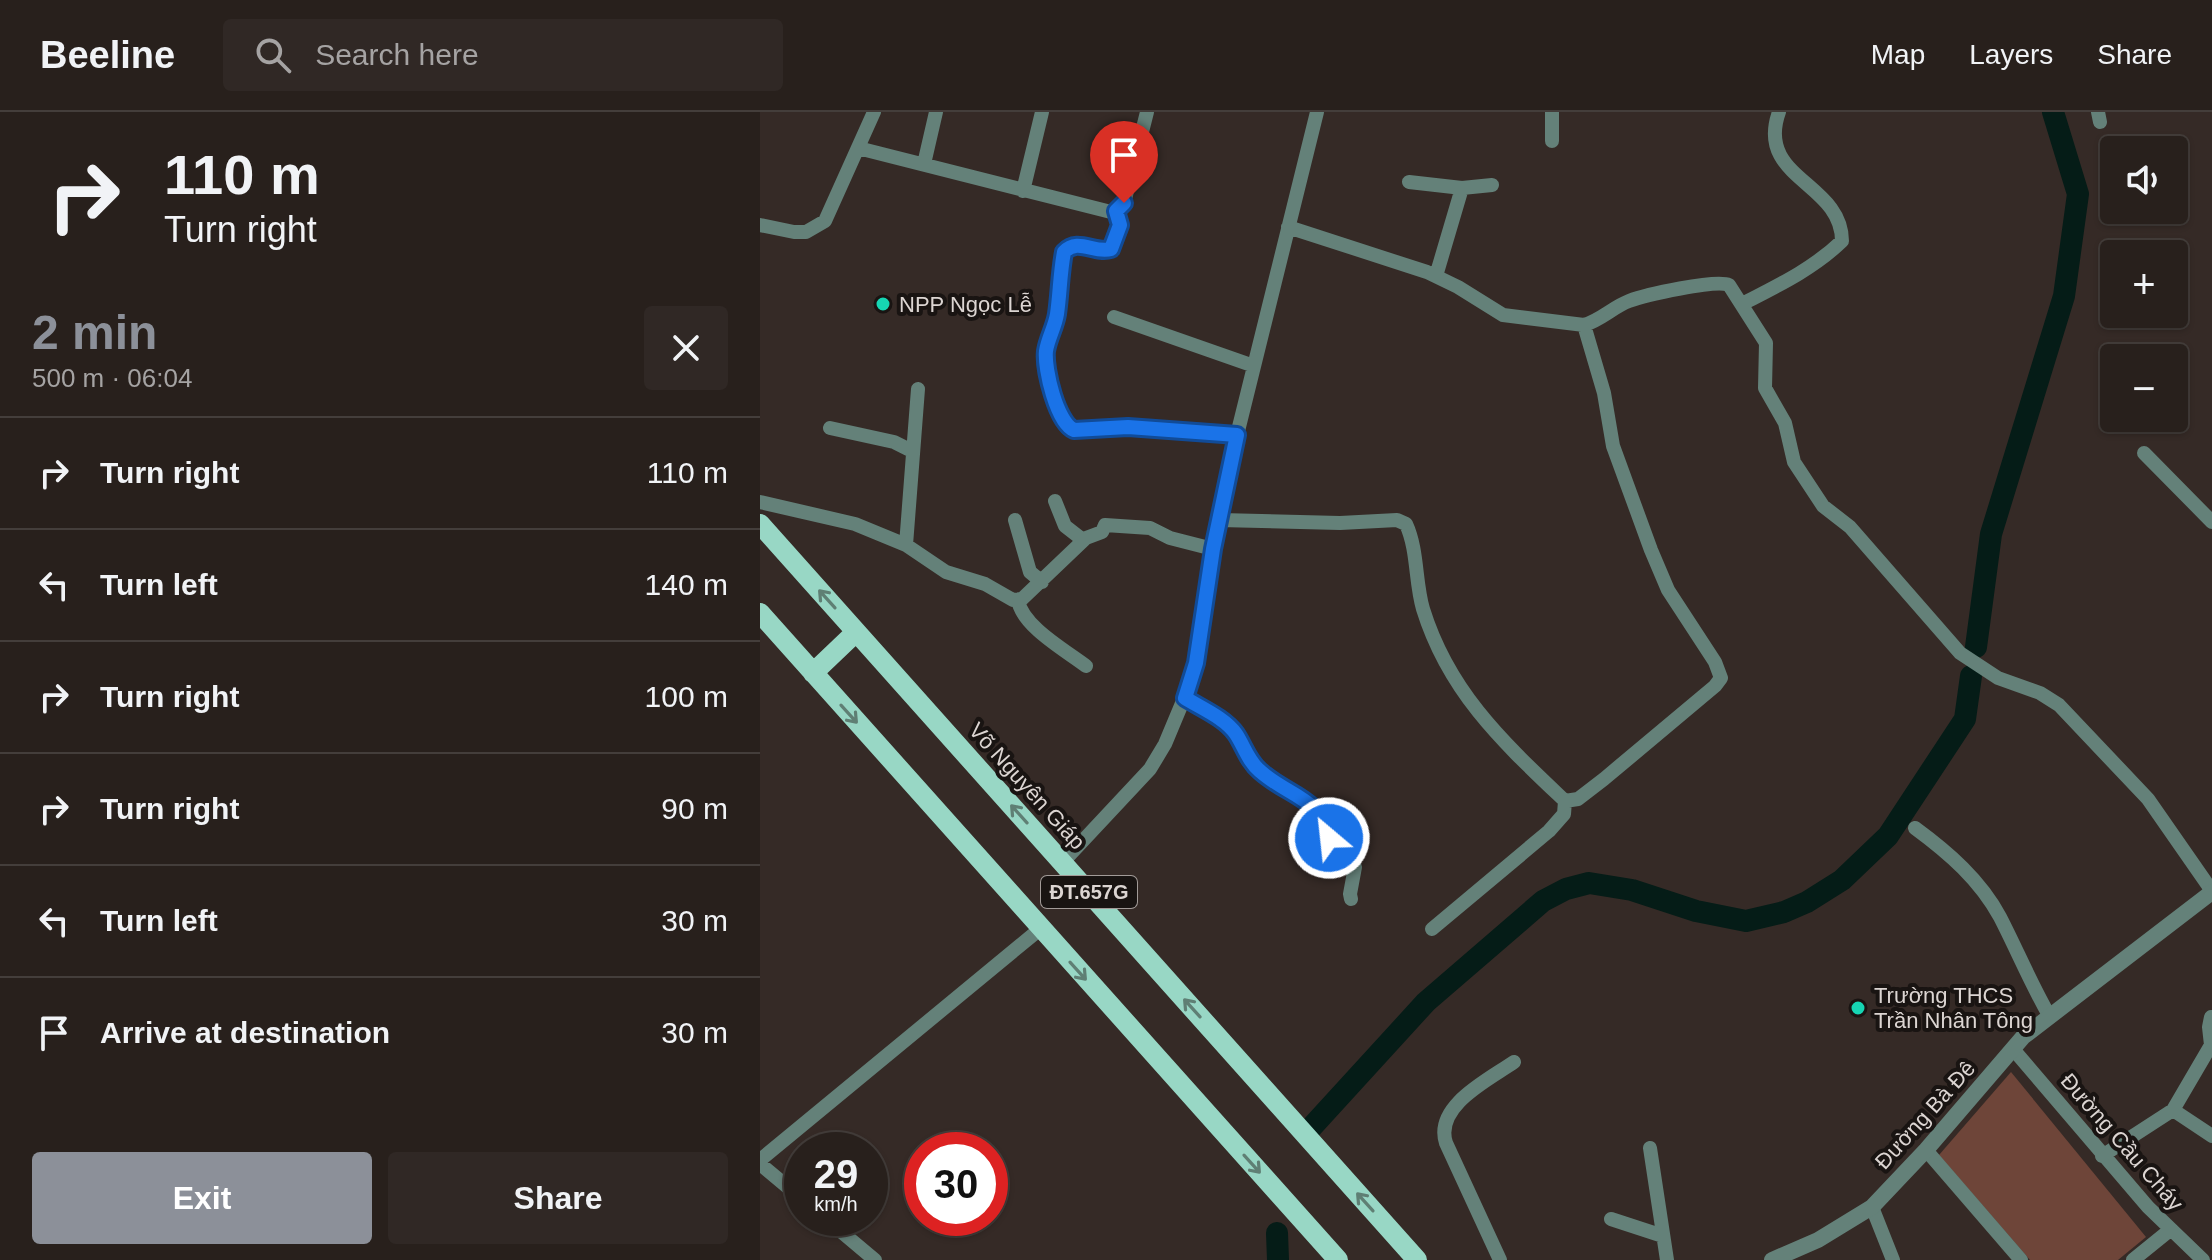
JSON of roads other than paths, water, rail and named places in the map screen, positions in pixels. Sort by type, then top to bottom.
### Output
[{"type":"main road","name":"Võ Nguyên Giáp","points":[[760,524],[1417,1260]]},
{"type":"main road","name":"ĐT.657G","points":[[760,613],[1338,1260]]},
{"type":"main road","points":[[813,673],[856,632]]},
{"type":"street","points":[[760,225],[806,232],[820,225],[829,215],[874,112]]},
{"type":"street","points":[[924,164],[936,112]]},
{"type":"street","points":[[1023,191],[1042,112]]},
{"type":"street","points":[[858,148],[1111,212],[1124,203],[1128,193],[1147,112]]},
{"type":"street","points":[[1063,862],[1150,769],[1165,744],[1185,698],[1200,642],[1213,549],[1237,435],[1317,112]]},
{"type":"street","points":[[1552,112],[1552,141]]},
{"type":"street","points":[[1742,304],[1800,273],[1828,255],[1842,241],[1842,227],[1827,201],[1779,157],[1774,137],[1779,112]]},
{"type":"street","points":[[1409,182],[1462,188],[1492,185]]},
{"type":"street","points":[[1436,276],[1462,188]]},
{"type":"street","points":[[1116,211],[1120,225],[1111,249],[1104,251],[1077,244],[1064,252],[1056,316],[1046,353],[1047,371],[1060,416],[1074,430],[1128,427],[1237,435]]},
{"type":"street","points":[[1288,227],[1436,276],[1503,315],[1584,325],[1599,320],[1631,300],[1714,282],[1729,285],[1766,343],[1765,388],[1785,423],[1794,462],[1823,506],[1850,527],[1960,653],[1998,678],[2040,693],[2059,705],[2148,799],[2212,892]]},
{"type":"street","points":[[1114,317],[1254,366]]},
{"type":"street","points":[[1565,801],[1578,799],[1604,779],[1715,686],[1721,674],[1668,590],[1651,550],[1613,446],[1604,393],[1584,325]]},
{"type":"street","points":[[906,545],[918,389]]},
{"type":"street","points":[[830,428],[894,442],[912,451]]},
{"type":"street","points":[[2144,453],[2212,522]]},
{"type":"street","points":[[1055,501],[1065,526],[1083,540]]},
{"type":"street","points":[[760,502],[855,524],[906,545],[946,572],[985,584],[1013,600],[1022,599],[1083,540],[1102,532],[1105,525],[1150,528],[1170,538],[1213,549]]},
{"type":"street","points":[[1015,520],[1030,572],[1042,582]]},
{"type":"street","points":[[1220,520],[1340,523],[1397,520],[1406,524],[1423,608],[1435,640],[1465,695],[1481,718],[1565,801],[1564,814],[1549,831],[1432,929]]},
{"type":"street","points":[[1018,600],[1023,616],[1086,666]]},
{"type":"street","points":[[1185,698],[1227,725],[1257,769],[1311,804],[1323,816],[1329,838],[1355,867],[1351,899]]},
{"type":"street","points":[[1915,828],[1954,858],[1981,889],[2000,917],[2023,969],[2050,1017]]},
{"type":"street","name":"Đường Bà Đê","points":[[1772,1260],[1818,1240],[1872,1207],[2013,1049],[2212,892]]},
{"type":"street","points":[[784,1183],[760,1162],[1040,929]]},
{"type":"street","points":[[2102,1156],[2173,1110],[2211,1045],[2211,1017]]},
{"type":"street","name":"Đường Cầu Cháy","points":[[2013,1049],[2102,1156],[2170,1230],[2203,1260]]},
{"type":"street","points":[[1500,1260],[1446,1143],[1443,1127],[1445,1118],[1454,1106],[1514,1062]]},
{"type":"street","points":[[2173,1110],[2212,1136]]},
{"type":"street","points":[[1650,1148],[1667,1260]]},
{"type":"street","points":[[1926,1150],[2021,1260]]},
{"type":"street","points":[[1872,1207],[1893,1260]]},
{"type":"street","points":[[1611,1219],[1663,1236]]},
{"type":"street","points":[[2133,1260],[2170,1230]]},
{"type":"street","points":[[845,1236],[870,1259]]},
{"type":"waterway","points":[[1976,647],[1991,534],[2064,296],[2078,194],[2053,112]]},
{"type":"waterway","points":[[1309,1130],[1426,1002],[1543,901],[1566,889],[1589,883],[1632,890],[1696,911],[1746,921],[1784,912],[1842,880],[1888,836],[1965,719],[1971,676]]},
{"type":"waterway","points":[[1277,1233],[1278,1260]]},
{"type":"place","name":"NPP Ngọc Lễ","points":[[883,304]]},
{"type":"place","name":"Trường THCS Trần Nhân Tông","points":[[1858,1008]]}]
